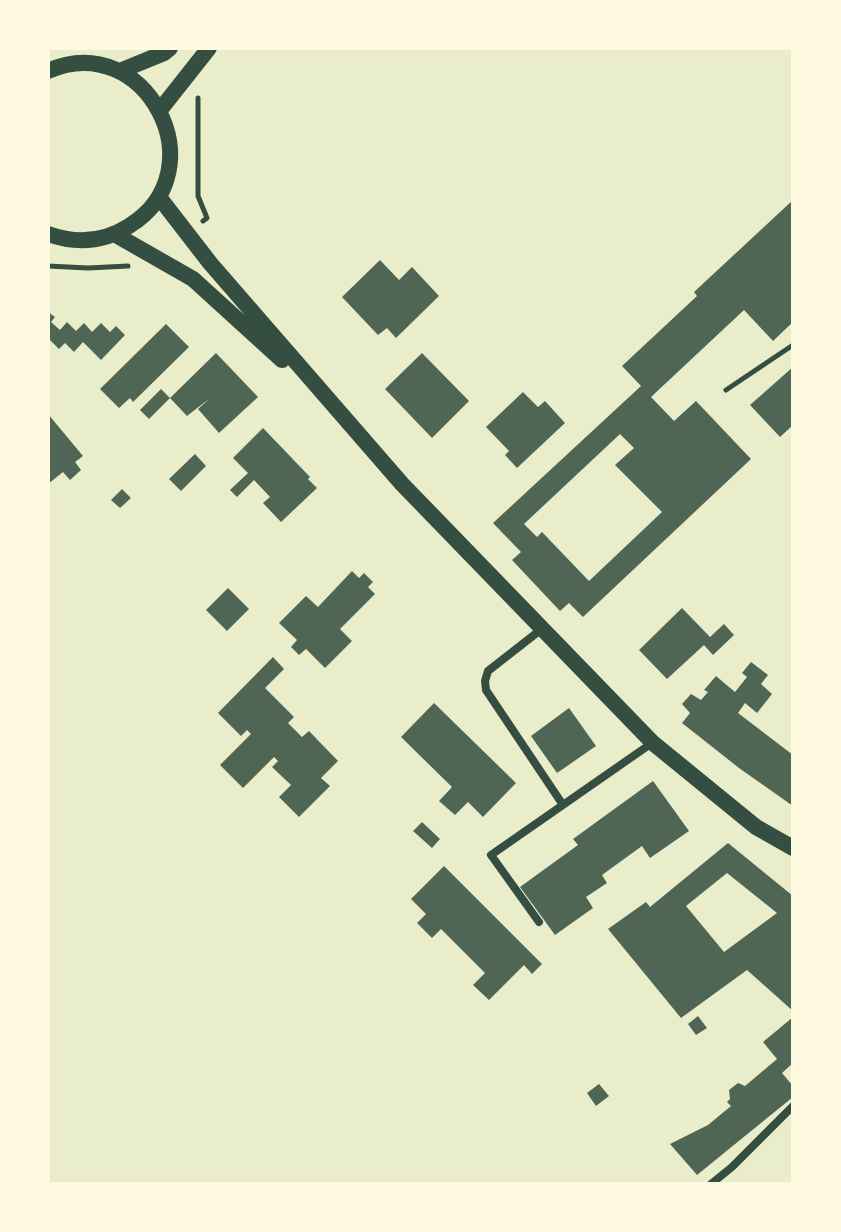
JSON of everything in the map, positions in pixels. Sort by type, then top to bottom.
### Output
[{"type":"main road","points":[[120,71],[170,48]]},
{"type":"main road","points":[[160,110],[209,48]]},
{"type":"main road","points":[[48,71],[78,63],[120,71],[143,87],[160,110],[168,131],[171,154],[168,176],[159,197],[140,220],[116,235],[90,241],[64,240],[48,234]]},
{"type":"main road","points":[[159,197],[210,263],[402,484],[544,627],[653,743],[756,827],[793,848]]},
{"type":"main road","points":[[116,235],[193,279],[334,406]]},
{"type":"street","points":[[544,627],[488,671],[485,681],[486,690],[563,805]]},
{"type":"street","points":[[539,922],[491,855],[653,743]]},
{"type":"street","points":[[711,1184],[793,1106]]},
{"type":"path","points":[[48,266],[133,266],[153,272],[162,262]]},
{"type":"path","points":[[726,390],[793,345]]},
{"type":"building","points":[[793,200],[793,322],[773,341],[744,310],[651,397],[674,421],[696,401],[751,459],[583,617],[569,603],[560,611],[512,560],[521,552],[493,523],[641,386],[622,366],[697,296],[694,292]],"holes":[[[620,434],[634,448],[615,465],[662,512],[589,581],[542,532],[537,537],[524,524]]]},
{"type":"building","points":[[380,260],[399,280],[412,267],[439,296],[396,338],[387,328],[378,335],[342,297]]},
{"type":"building","points":[[48,312],[55,317],[51,322],[60,330],[67,322],[76,331],[84,323],[92,332],[101,323],[110,332],[116,326],[125,335],[101,360],[83,342],[74,352],[65,343],[59,349],[50,340],[48,343]]},
{"type":"building","points":[[166,324],[189,347],[133,402],[130,398],[119,408],[100,389]]},
{"type":"building","points":[[216,353],[258,397],[219,433],[198,409],[210,398],[187,416],[170,398]]},
{"type":"building","points":[[422,353],[469,401],[432,438],[385,389]]},
{"type":"building","points":[[793,367],[793,425],[780,437],[750,405]]},
{"type":"building","points":[[161,389],[170,398],[149,419],[140,410]]},
{"type":"building","points":[[523,392],[538,407],[545,401],[565,423],[517,468],[505,455],[509,451],[486,427]]},
{"type":"building","points":[[48,414],[83,456],[75,462],[81,470],[70,480],[63,472],[48,484]]},
{"type":"building","points":[[263,428],[317,488],[281,522],[263,503],[270,497],[254,480],[237,497],[230,490],[248,473],[233,458]]},
{"type":"building","points":[[195,454],[206,466],[181,491],[169,479]]},
{"type":"building","points":[[122,489],[131,498],[120,508],[111,500]]},
{"type":"building","points":[[352,571],[359,578],[364,573],[373,582],[368,587],[375,594],[340,629],[352,641],[325,668],[306,649],[299,655],[291,647],[297,640],[279,623],[306,596],[318,607]]},
{"type":"building","points":[[228,588],[249,609],[227,631],[206,610]]},
{"type":"building","points":[[682,608],[710,637],[724,624],[734,635],[713,655],[704,645],[667,679],[639,650]]},
{"type":"building","points":[[273,657],[284,669],[265,688],[294,717],[288,723],[302,737],[309,731],[338,761],[321,778],[330,786],[299,817],[279,797],[291,785],[272,767],[278,761],[274,757],[243,788],[220,765],[251,734],[247,730],[241,736],[218,713]]},
{"type":"building","points":[[751,662],[768,675],[761,684],[772,694],[757,713],[745,703],[738,713],[793,755],[793,806],[682,723],[690,713],[682,704],[691,694],[701,700],[708,692],[704,690],[716,676],[735,692],[747,677],[742,673]]},
{"type":"building","points":[[434,703],[516,783],[483,817],[468,802],[455,815],[439,801],[452,787],[401,737]]},
{"type":"building","points":[[569,708],[596,746],[557,773],[531,736]]},
{"type":"building","points":[[653,781],[689,831],[650,858],[642,846],[602,875],[607,883],[586,897],[593,908],[555,935],[520,887],[578,845],[573,839]]},
{"type":"building","points":[[422,822],[440,839],[432,848],[413,831]]},
{"type":"building","points":[[728,843],[793,896],[793,1011],[747,970],[681,1018],[608,929],[646,902],[650,907]],"holes":[[[727,873],[777,913],[724,952],[686,906]]]},
{"type":"building","points":[[444,866],[542,964],[532,974],[524,965],[489,1000],[473,985],[485,973],[441,929],[432,938],[417,923],[426,914],[411,899]]},
{"type":"building","points":[[698,1016],[707,1028],[696,1035],[688,1024]]},
{"type":"building","points":[[793,1017],[793,1063],[782,1073],[793,1086],[793,1097],[697,1175],[670,1144],[708,1125],[731,1106],[727,1102],[730,1099],[729,1090],[738,1083],[745,1086],[777,1059],[763,1042]]},
{"type":"building","points":[[599,1084],[609,1096],[596,1106],[587,1093]]}]
